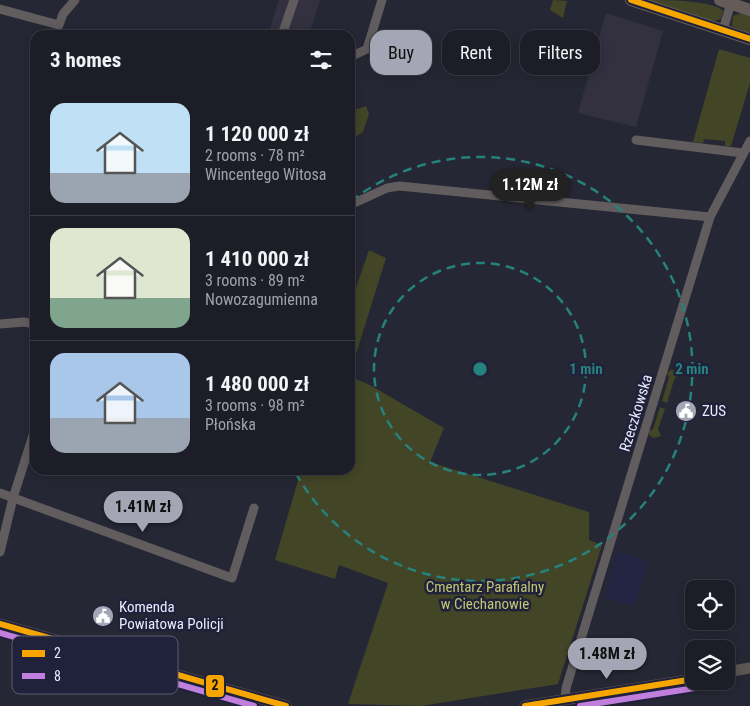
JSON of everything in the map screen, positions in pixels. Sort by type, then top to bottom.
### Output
[{"type":"main road","points":[[631,0],[750,39]]},
{"type":"main road","points":[[726,2],[750,10]]},
{"type":"street","points":[[0,9],[59,25],[63,14],[72,6],[75,0]]},
{"type":"street","points":[[284,30],[294,0]]},
{"type":"street","points":[[355,55],[367,49],[382,0]]},
{"type":"street","points":[[722,30],[726,2]]},
{"type":"street","points":[[636,140],[743,153]]},
{"type":"street","name":"Rzeczkowska","points":[[565,700],[566,688],[710,217],[750,140]]},
{"type":"street","points":[[355,203],[388,188],[399,186],[710,217]]},
{"type":"street","points":[[0,324],[30,323]]},
{"type":"street","points":[[0,552],[13,498],[30,445]]},
{"type":"street","points":[[0,493],[232,578],[254,508]]},
{"type":"street","points":[[0,624],[42,636]]},
{"type":"street","points":[[735,670],[750,668]]},
{"type":"street","points":[[178,675],[284,706]]},
{"type":"street","points":[[525,706],[685,680]]},
{"type":"shaded area","points":[[279,0],[320,0],[311,30],[270,30]]},
{"type":"shaded area","points":[[606,13],[663,31],[636,127],[578,113],[589,75],[600,75],[600,34]]},
{"type":"shaded area","points":[[618,551],[648,562],[635,606],[604,598]]},
{"type":"green space","points":[[553,0],[567,1],[563,18],[550,10]]},
{"type":"green space","points":[[649,0],[699,3],[717,7],[723,11],[721,19],[714,21]]},
{"type":"green space","points":[[741,13],[750,16],[750,33],[732,26],[733,16]]},
{"type":"green space","points":[[719,49],[750,58],[750,83],[731,146],[725,146],[725,141],[704,139],[703,143],[693,142]]},
{"type":"green space","points":[[366,106],[369,114],[363,132],[355,137],[355,110]]},
{"type":"green space","points":[[369,250],[386,258],[355,357],[355,291]]},
{"type":"green space","points":[[671,370],[676,371],[678,375],[674,380],[667,403],[662,401],[669,377],[667,373]]},
{"type":"green space","name":"Cmentarz Parafialny w Ciechanowie","points":[[355,379],[368,384],[444,428],[430,462],[589,512],[589,540],[602,545],[558,684],[421,706],[348,704],[388,583],[339,565],[335,579],[275,560],[300,475],[355,475]]},
{"type":"green space","points":[[660,407],[665,409],[658,429],[661,436],[653,438],[649,435],[649,431],[653,429]]},
{"type":"transit line","name":"2","points":[[631,0],[750,39]]},
{"type":"transit line","name":"2","points":[[0,624],[42,636]]},
{"type":"transit line","name":"8","points":[[0,633],[12,636]]},
{"type":"transit line","name":"2","points":[[178,675],[286,706]]},
{"type":"transit line","name":"2","points":[[525,706],[685,680]]},
{"type":"transit line","name":"8","points":[[178,684],[254,706]]},
{"type":"transit line","name":"8","points":[[580,706],[685,690]]},
{"type":"place","name":"ZUS","points":[[686,411]]},
{"type":"place","name":"Komenda Powiatowa Policji","points":[[103,616]]}]
